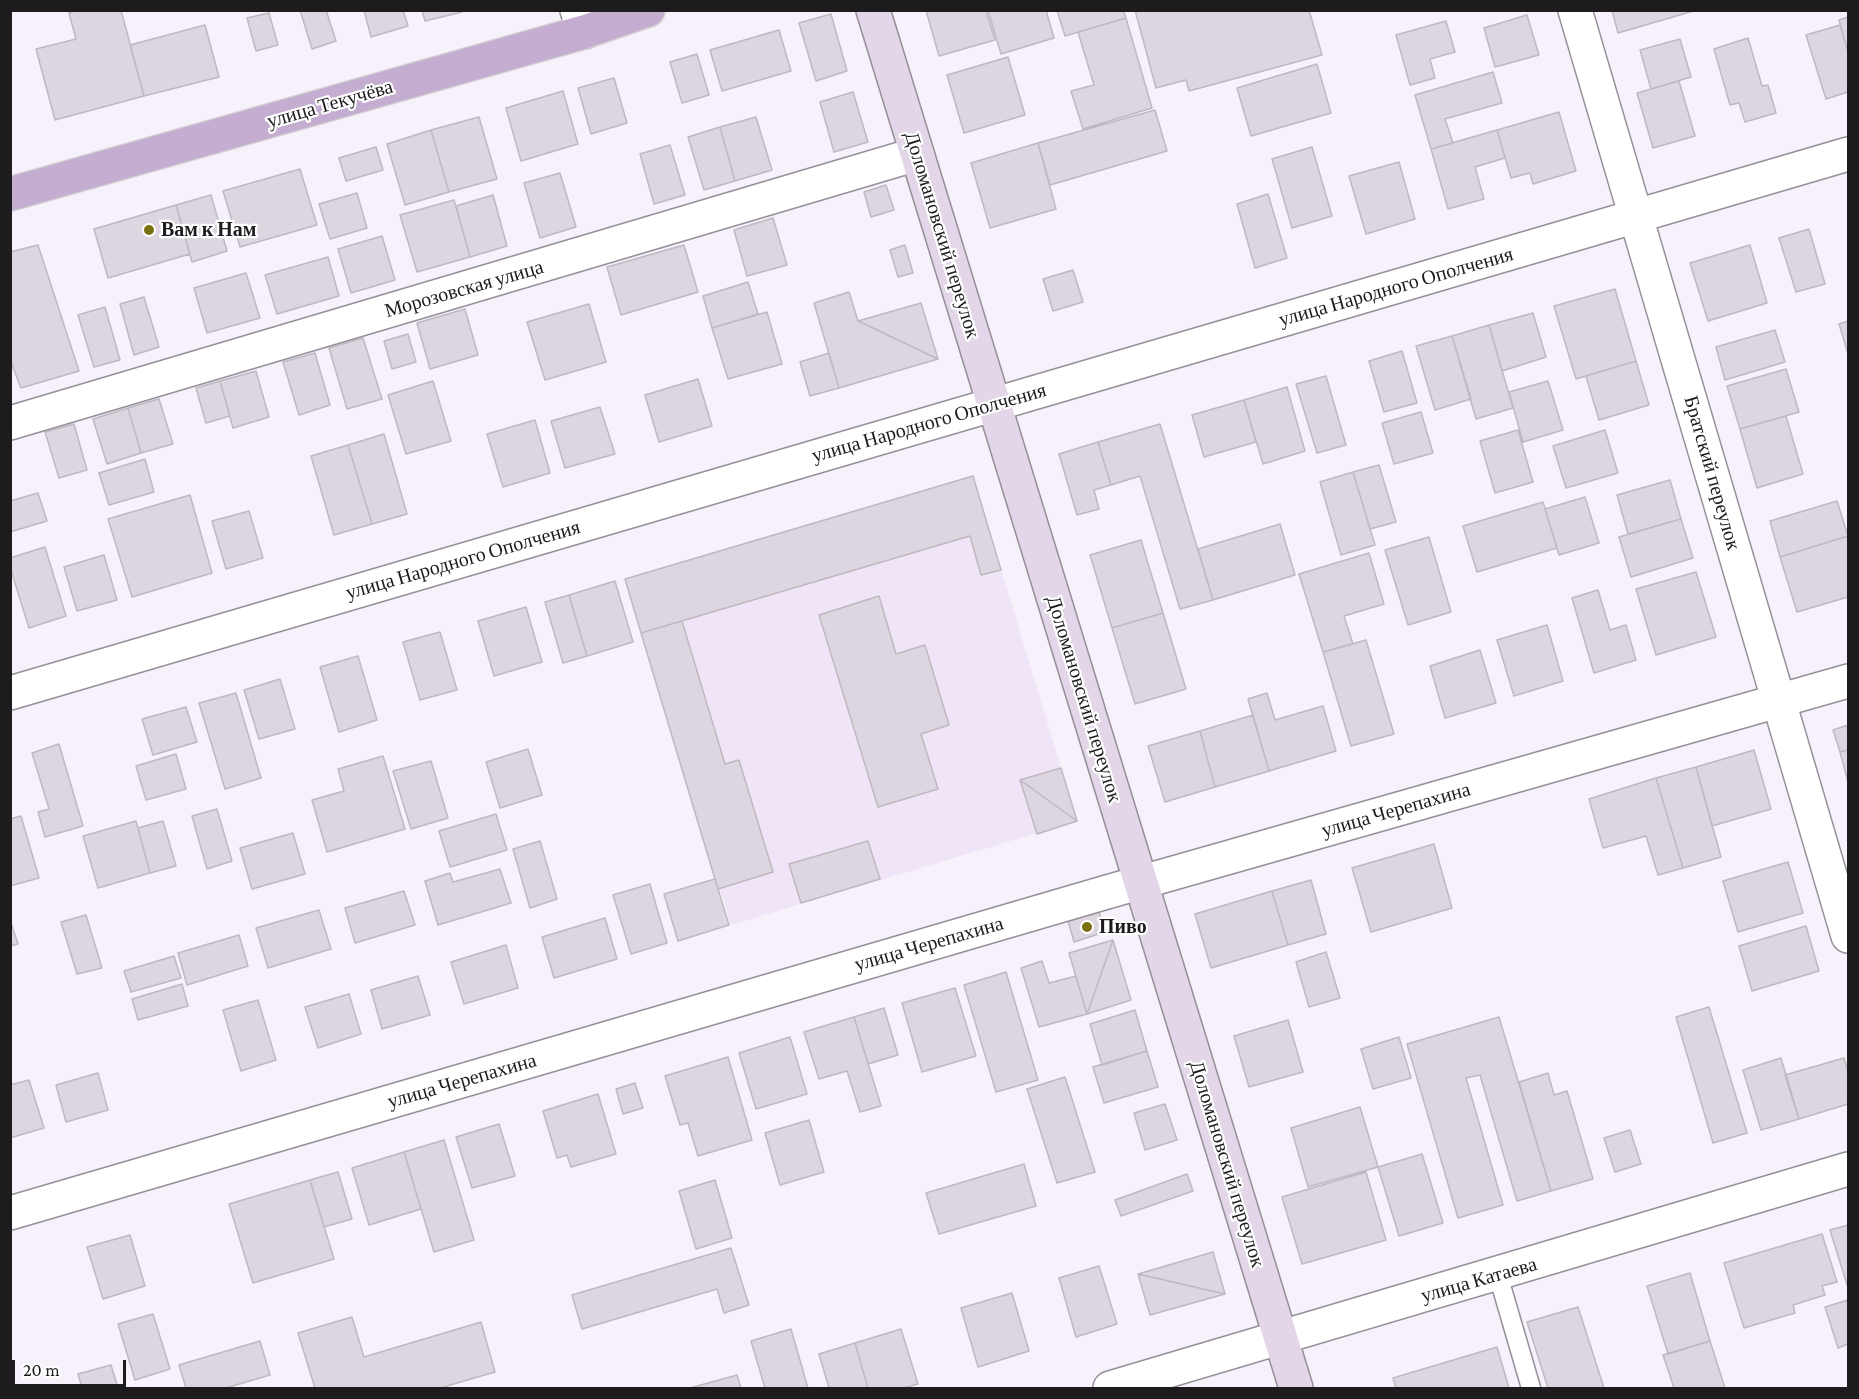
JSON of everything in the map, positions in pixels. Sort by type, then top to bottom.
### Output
[{"type":"main road","name":"улица Текучёва","points":[[10,194],[580,21],[648,10]]},
{"type":"main road","name":"Доломановский переулок","points":[[873,10],[1296,1389]]},
{"type":"street","name":"Братский переулок","points":[[1575,10],[1848,936]]},
{"type":"street","name":"Морозовская улица","points":[[10,423],[917,154]]},
{"type":"street","name":"улица Народного Ополчения","points":[[10,693],[1848,154]]},
{"type":"street","name":"улица Черепахина","points":[[10,1213],[1141,882],[1848,681]]},
{"type":"street","name":"улица Катаева","points":[[1110,1389],[1848,1169]]},
{"type":"lane","points":[[1498,1275],[1531,1389]]},
{"type":"shaded area","points":[[973,476],[1077,821],[731,925],[625,579]]},
{"type":"building","points":[[77,10],[121,10],[144,96],[55,120],[36,49],[76,39],[69,13]]},
{"type":"building","points":[[300,10],[326,10],[336,41],[312,49]]},
{"type":"building","points":[[364,10],[403,10],[408,26],[371,37]]},
{"type":"building","points":[[422,10],[462,10],[462,12],[425,21]]},
{"type":"building","points":[[926,10],[986,10],[995,40],[939,56]]},
{"type":"building","points":[[988,10],[1046,10],[1054,38],[1001,54]]},
{"type":"building","points":[[1057,10],[1123,10],[1126,18],[1065,36]]},
{"type":"building","points":[[1135,10],[1309,10],[1322,55],[1189,91],[1186,80],[1156,88]]},
{"type":"building","points":[[1612,10],[1697,10],[1618,33]]},
{"type":"building","points":[[269,13],[278,45],[256,51],[247,18]]},
{"type":"building","points":[[831,14],[847,71],[816,81],[799,23]]},
{"type":"building","points":[[1527,15],[1539,55],[1495,67],[1484,28]]},
{"type":"building","points":[[1848,17],[1848,52],[1839,20]]},
{"type":"building","points":[[1126,18],[1152,108],[1083,129],[1071,91],[1094,85],[1078,32]]},
{"type":"building","points":[[1446,21],[1455,52],[1430,59],[1435,78],[1410,85],[1396,35]]},
{"type":"building","points":[[205,25],[219,77],[144,96],[130,45]]},
{"type":"building","points":[[1840,25],[1848,52],[1848,92],[1826,99],[1806,35]]},
{"type":"building","points":[[779,30],[791,71],[722,91],[710,50]]},
{"type":"building","points":[[1748,38],[1762,86],[1768,85],[1776,113],[1745,122],[1739,103],[1730,105],[1714,49]]},
{"type":"building","points":[[1680,39],[1691,77],[1651,89],[1640,50]]},
{"type":"building","points":[[697,54],[709,95],[682,103],[670,62]]},
{"type":"building","points":[[1008,57],[1025,115],[964,133],[947,75]]},
{"type":"building","points":[[1317,64],[1331,113],[1251,136],[1237,88]]},
{"type":"building","points":[[1493,72],[1502,103],[1445,119],[1453,143],[1431,149],[1415,95]]},
{"type":"building","points":[[614,78],[627,123],[591,134],[578,88]]},
{"type":"building","points":[[1679,81],[1695,136],[1653,148],[1637,93]]},
{"type":"building","points":[[563,91],[578,144],[521,161],[506,108]]},
{"type":"building","points":[[853,92],[868,142],[834,152],[820,102]]},
{"type":"building","points":[[1155,110],[1167,151],[1050,185],[1038,143]]},
{"type":"building","points":[[1559,112],[1576,171],[1533,184],[1530,173],[1511,178],[1497,130]]},
{"type":"building","points":[[479,117],[497,179],[449,192],[431,130]]},
{"type":"building","points":[[756,117],[772,170],[735,181],[720,127]]},
{"type":"building","points":[[720,127],[735,181],[704,190],[688,137]]},
{"type":"building","points":[[431,130],[449,192],[405,205],[387,144]]},
{"type":"building","points":[[1497,130],[1505,158],[1475,167],[1484,199],[1448,209],[1431,149]]},
{"type":"building","points":[[1038,143],[1056,209],[990,228],[971,163]]},
{"type":"building","points":[[670,145],[685,195],[654,204],[640,154]]},
{"type":"building","points":[[376,147],[383,170],[346,181],[339,158]]},
{"type":"building","points":[[1312,147],[1332,216],[1292,228],[1272,159]]},
{"type":"building","points":[[1399,162],[1415,219],[1366,234],[1349,176]]},
{"type":"building","points":[[300,169],[317,225],[240,247],[223,191]]},
{"type":"building","points":[[560,173],[576,227],[540,238],[524,183]]},
{"type":"building","points":[[886,185],[894,210],[871,217],[864,192]]},
{"type":"building","points":[[357,193],[367,228],[330,239],[319,204]]},
{"type":"building","points":[[1268,194],[1287,258],[1255,268],[1237,204]]},
{"type":"building","points":[[211,195],[227,251],[192,262],[176,205]]},
{"type":"building","points":[[493,195],[507,246],[470,257],[456,206]]},
{"type":"building","points":[[454,200],[470,257],[417,272],[400,215]]},
{"type":"building","points":[[176,205],[190,254],[108,278],[94,229]]},
{"type":"building","points":[[773,218],[787,265],[747,276],[734,230]]},
{"type":"building","points":[[1809,229],[1825,284],[1796,292],[1779,238]]},
{"type":"building","points":[[382,236],[395,280],[351,293],[338,249]]},
{"type":"building","points":[[38,245],[79,371],[21,388],[10,360],[10,252]]},
{"type":"building","points":[[684,245],[698,292],[621,315],[607,267]]},
{"type":"building","points":[[905,245],[913,273],[898,277],[890,250]]},
{"type":"building","points":[[1750,245],[1767,303],[1708,321],[1690,263]]},
{"type":"building","points":[[328,257],[339,296],[277,314],[265,275]]},
{"type":"building","points":[[1073,270],[1083,302],[1053,311],[1043,279]]},
{"type":"building","points":[[246,273],[260,318],[207,333],[194,288]]},
{"type":"building","points":[[748,282],[758,314],[712,328],[703,296]]},
{"type":"building","points":[[1615,289],[1636,361],[1576,379],[1554,306]]},
{"type":"building","points":[[849,292],[858,321],[938,359],[839,388],[814,303]]},
{"type":"building","points":[[144,297],[159,347],[134,355],[120,304]]},
{"type":"building","points":[[921,303],[938,359],[858,321]]},
{"type":"building","points":[[589,304],[606,362],[545,380],[527,322]]},
{"type":"building","points":[[105,307],[120,360],[94,367],[78,315]]},
{"type":"building","points":[[465,309],[478,355],[430,369],[417,323]]},
{"type":"building","points":[[767,312],[782,364],[728,379],[712,328]]},
{"type":"building","points":[[1533,313],[1546,357],[1502,371],[1489,325]]},
{"type":"building","points":[[1848,321],[1848,354],[1839,324]]},
{"type":"building","points":[[1489,325],[1513,408],[1476,419],[1452,336]]},
{"type":"building","points":[[1775,330],[1785,362],[1725,380],[1716,347]]},
{"type":"building","points":[[408,334],[416,362],[392,369],[384,341]]},
{"type":"building","points":[[1452,336],[1471,399],[1435,410],[1416,346]]},
{"type":"building","points":[[363,338],[382,399],[347,409],[329,348]]},
{"type":"building","points":[[1402,351],[1417,403],[1384,412],[1369,361]]},
{"type":"building","points":[[315,353],[330,405],[299,415],[283,362]]},
{"type":"building","points":[[829,353],[839,388],[810,396],[800,362]]},
{"type":"building","points":[[1636,361],[1649,405],[1599,420],[1586,376]]},
{"type":"building","points":[[1786,369],[1799,412],[1740,429],[1727,386]]},
{"type":"building","points":[[256,371],[269,417],[233,428],[220,381]]},
{"type":"building","points":[[1326,376],[1346,445],[1317,453],[1296,384]]},
{"type":"building","points":[[698,379],[712,426],[659,442],[645,395]]},
{"type":"building","points":[[220,381],[230,416],[206,423],[196,388]]},
{"type":"building","points":[[433,381],[451,441],[406,454],[388,395]]},
{"type":"building","points":[[1548,381],[1563,430],[1523,442],[1509,392]]},
{"type":"building","points":[[1287,387],[1305,451],[1263,464],[1244,400]]},
{"type":"building","points":[[159,399],[173,444],[141,453],[128,408]]},
{"type":"building","points":[[1244,400],[1256,442],[1204,457],[1192,415]]},
{"type":"building","points":[[600,407],[615,454],[565,468],[551,421]]},
{"type":"building","points":[[128,408],[141,453],[107,464],[93,419]]},
{"type":"building","points":[[1421,412],[1433,453],[1394,464],[1382,423]]},
{"type":"building","points":[[1786,416],[1803,474],[1757,488],[1740,429]]},
{"type":"building","points":[[535,420],[550,473],[503,487],[487,434]]},
{"type":"building","points":[[74,424],[87,470],[59,478],[45,432]]},
{"type":"building","points":[[1160,424],[1213,600],[1180,609],[1140,476],[1111,485],[1098,442]]},
{"type":"building","points":[[1518,430],[1533,482],[1495,493],[1480,441]]},
{"type":"building","points":[[1605,430],[1618,473],[1566,488],[1553,446]]},
{"type":"building","points":[[384,434],[407,514],[372,524],[348,445]]},
{"type":"building","points":[[1098,442],[1111,485],[1094,490],[1099,509],[1077,515],[1059,454]]},
{"type":"building","points":[[348,445],[372,524],[334,535],[311,456]]},
{"type":"building","points":[[145,459],[154,492],[109,505],[99,473]]},
{"type":"building","points":[[1379,465],[1396,522],[1370,529],[1353,472]]},
{"type":"building","points":[[1353,472],[1375,545],[1341,555],[1320,482]]},
{"type":"building","points":[[973,476],[1001,570],[981,575],[970,536],[641,633],[625,579]]},
{"type":"building","points":[[1670,480],[1681,519],[1628,534],[1617,495]]},
{"type":"building","points":[[38,493],[47,521],[10,532],[10,501]]},
{"type":"building","points":[[190,495],[212,573],[132,597],[108,519]]},
{"type":"building","points":[[1585,497],[1599,543],[1559,555],[1545,509]]},
{"type":"building","points":[[1837,501],[1848,536],[1780,557],[1770,521]]},
{"type":"building","points":[[1543,502],[1557,548],[1477,572],[1463,526]]},
{"type":"building","points":[[249,511],[263,558],[226,569],[212,521]]},
{"type":"building","points":[[1681,519],[1693,558],[1631,577],[1619,537]]},
{"type":"building","points":[[1280,524],[1295,575],[1213,600],[1198,549]]},
{"type":"building","points":[[1848,536],[1848,597],[1797,612],[1780,557]]},
{"type":"building","points":[[1429,537],[1451,612],[1408,625],[1385,550]]},
{"type":"building","points":[[1141,540],[1163,613],[1112,628],[1090,555]]},
{"type":"building","points":[[45,547],[66,616],[29,628],[10,567],[10,558]]},
{"type":"building","points":[[1369,553],[1384,604],[1344,616],[1353,644],[1323,652],[1299,574]]},
{"type":"building","points":[[104,555],[117,600],[77,611],[64,567]]},
{"type":"building","points":[[1696,572],[1716,637],[1656,655],[1636,589]]},
{"type":"building","points":[[615,581],[633,642],[587,656],[569,595]]},
{"type":"building","points":[[1598,590],[1610,630],[1626,625],[1636,660],[1594,673],[1572,598]]},
{"type":"building","points":[[569,595],[587,656],[563,663],[545,602]]},
{"type":"building","points":[[879,596],[896,654],[925,645],[949,725],[921,734],[938,789],[878,807],[819,615]]},
{"type":"building","points":[[526,607],[542,662],[494,676],[478,621]]},
{"type":"building","points":[[1163,613],[1186,689],[1135,704],[1112,628]]},
{"type":"building","points":[[682,621],[725,764],[739,760],[773,872],[718,889],[641,633]]},
{"type":"building","points":[[1547,625],[1563,681],[1514,696],[1497,640]]},
{"type":"building","points":[[440,632],[457,690],[420,700],[403,642]]},
{"type":"building","points":[[1366,640],[1394,734],[1351,746],[1323,652]]},
{"type":"building","points":[[1480,650],[1496,703],[1445,718],[1430,666]]},
{"type":"building","points":[[358,656],[377,720],[339,732],[320,667]]},
{"type":"building","points":[[280,679],[295,729],[259,739],[244,690]]},
{"type":"building","points":[[236,693],[261,778],[225,789],[199,703]]},
{"type":"building","points":[[1267,693],[1275,720],[1323,706],[1336,751],[1269,771],[1248,699]]},
{"type":"building","points":[[186,707],[197,742],[153,755],[142,719]]},
{"type":"building","points":[[1253,715],[1269,771],[1215,787],[1200,731]]},
{"type":"building","points":[[1848,725],[1848,750],[1840,752],[1833,730]]},
{"type":"building","points":[[1200,731],[1215,787],[1165,802],[1148,746]]},
{"type":"building","points":[[59,744],[83,826],[45,837],[38,812],[49,809],[32,753]]},
{"type":"building","points":[[528,749],[542,795],[500,808],[486,762]]},
{"type":"building","points":[[1754,750],[1771,809],[1712,826],[1696,767]]},
{"type":"building","points":[[1848,750],[1848,782],[1840,752]]},
{"type":"building","points":[[176,754],[186,789],[146,800],[136,766]]},
{"type":"building","points":[[383,756],[405,829],[327,852],[312,800],[344,791],[338,769]]},
{"type":"building","points":[[431,761],[448,818],[411,829],[393,771]]},
{"type":"building","points":[[1696,767],[1721,857],[1683,868],[1656,778]]},
{"type":"building","points":[[1061,768],[1077,821],[1020,780]]},
{"type":"building","points":[[1656,778],[1683,868],[1658,875],[1646,836],[1603,848],[1589,799]]},
{"type":"building","points":[[1020,780],[1077,821],[1037,834]]},
{"type":"building","points":[[217,809],[232,861],[207,869],[192,816]]},
{"type":"building","points":[[496,814],[507,850],[450,867],[439,831]]},
{"type":"building","points":[[21,816],[39,878],[10,886],[10,819]]},
{"type":"building","points":[[136,821],[150,873],[98,888],[83,836]]},
{"type":"building","points":[[163,821],[176,866],[150,873],[138,828]]},
{"type":"building","points":[[293,833],[305,874],[252,889],[240,848]]},
{"type":"building","points":[[540,841],[557,899],[530,908],[513,849]]},
{"type":"building","points":[[868,841],[880,879],[801,903],[789,864]]},
{"type":"building","points":[[1434,844],[1452,908],[1371,932],[1352,868]]},
{"type":"building","points":[[1788,862],[1803,913],[1738,932],[1723,881]]},
{"type":"building","points":[[500,869],[511,903],[438,925],[425,881],[450,873],[453,882]]},
{"type":"building","points":[[715,879],[729,925],[678,941],[664,894]]},
{"type":"building","points":[[1311,880],[1326,934],[1288,945],[1272,891]]},
{"type":"building","points":[[650,884],[667,943],[631,954],[613,895]]},
{"type":"building","points":[[404,891],[415,925],[355,943],[345,908]]},
{"type":"building","points":[[1272,891],[1288,945],[1211,968],[1195,914]]},
{"type":"building","points":[[319,910],[331,949],[268,968],[256,928]]},
{"type":"building","name":"Пиво","points":[[1099,912],[1105,932],[1074,942],[1068,921]]},
{"type":"building","points":[[86,915],[102,968],[77,974],[61,922]]},
{"type":"building","points":[[605,918],[617,959],[554,978],[542,937]]},
{"type":"building","points":[[10,920],[18,944],[10,946]]},
{"type":"building","points":[[1806,926],[1819,971],[1752,991],[1739,946]]},
{"type":"building","points":[[239,935],[248,966],[187,985],[178,953]]},
{"type":"building","points":[[1113,940],[1087,1014],[1069,953]]},
{"type":"building","points":[[1113,940],[1131,1000],[1087,1014]]},
{"type":"building","points":[[506,945],[518,988],[464,1004],[451,962]]},
{"type":"building","points":[[1326,952],[1340,998],[1309,1007],[1296,962]]},
{"type":"building","points":[[174,956],[181,978],[131,992],[124,971]]},
{"type":"building","points":[[1042,961],[1049,983],[1076,976],[1087,1014],[1039,1027],[1021,968]]},
{"type":"building","points":[[1006,972],[1038,1080],[996,1092],[964,985]]},
{"type":"building","points":[[418,976],[430,1015],[382,1029],[371,990]]},
{"type":"building","points":[[182,984],[188,1006],[138,1020],[132,999]]},
{"type":"building","points":[[955,988],[976,1056],[922,1072],[902,1003]]},
{"type":"building","points":[[349,994],[361,1034],[318,1048],[305,1007]]},
{"type":"building","points":[[258,1000],[276,1060],[241,1071],[223,1010]]},
{"type":"building","points":[[1709,1007],[1747,1133],[1713,1143],[1676,1017]]},
{"type":"building","points":[[884,1008],[898,1055],[868,1064],[854,1017]]},
{"type":"building","points":[[1135,1010],[1147,1051],[1102,1065],[1090,1024]]},
{"type":"building","points":[[854,1017],[881,1106],[860,1112],[847,1071],[819,1079],[804,1032]]},
{"type":"building","points":[[1499,1017],[1551,1191],[1517,1201],[1480,1075],[1466,1078],[1503,1205],[1458,1218],[1407,1044]]},
{"type":"building","points":[[1288,1020],[1303,1072],[1249,1087],[1234,1036]]},
{"type":"building","points":[[790,1037],[807,1094],[756,1109],[739,1053]]},
{"type":"building","points":[[1399,1037],[1411,1078],[1373,1089],[1361,1049]]},
{"type":"building","points":[[1147,1051],[1158,1087],[1104,1103],[1093,1067]]},
{"type":"building","points":[[728,1057],[752,1140],[698,1156],[688,1123],[680,1125],[665,1076]]},
{"type":"building","points":[[1781,1058],[1799,1119],[1761,1130],[1743,1070]]},
{"type":"building","points":[[1844,1058],[1848,1072],[1848,1104],[1799,1119],[1785,1075]]},
{"type":"building","points":[[98,1073],[108,1110],[66,1122],[56,1085]]},
{"type":"building","points":[[1548,1073],[1554,1095],[1567,1091],[1593,1179],[1551,1191],[1519,1082]]},
{"type":"building","points":[[1065,1077],[1095,1172],[1057,1183],[1027,1089]]},
{"type":"building","points":[[29,1080],[44,1128],[10,1138],[10,1085]]},
{"type":"building","points":[[635,1083],[643,1108],[623,1114],[616,1089]]},
{"type":"building","points":[[598,1094],[616,1154],[571,1167],[567,1155],[557,1158],[543,1111]]},
{"type":"building","points":[[1165,1104],[1177,1140],[1145,1150],[1134,1113]]},
{"type":"building","points":[[1360,1107],[1378,1167],[1308,1187],[1291,1128]]},
{"type":"building","points":[[809,1120],[824,1172],[780,1185],[765,1133]]},
{"type":"building","points":[[499,1124],[515,1176],[472,1188],[456,1137]]},
{"type":"building","points":[[1630,1130],[1641,1164],[1615,1172],[1604,1138]]},
{"type":"building","points":[[444,1140],[474,1240],[434,1252],[404,1152]]},
{"type":"building","points":[[404,1152],[421,1209],[369,1225],[352,1168]]},
{"type":"building","points":[[1422,1154],[1443,1223],[1399,1236],[1378,1167]]},
{"type":"building","points":[[1024,1164],[1036,1206],[939,1234],[926,1193]]},
{"type":"building","points":[[338,1172],[352,1219],[324,1227],[310,1180]]},
{"type":"building","points":[[1366,1172],[1386,1240],[1302,1264],[1282,1197]]},
{"type":"building","points":[[1187,1174],[1193,1191],[1121,1216],[1115,1200]]},
{"type":"building","points":[[310,1180],[334,1259],[253,1283],[229,1204]]},
{"type":"building","points":[[715,1180],[732,1238],[696,1249],[679,1191]]},
{"type":"building","points":[[1848,1225],[1848,1288],[1830,1230]]},
{"type":"building","points":[[1822,1234],[1837,1282],[1822,1286],[1825,1295],[1793,1305],[1795,1313],[1744,1328],[1724,1263]]},
{"type":"building","points":[[130,1235],[145,1286],[103,1299],[87,1247]]},
{"type":"building","points":[[731,1248],[749,1305],[724,1313],[717,1289],[582,1329],[572,1295]]},
{"type":"building","points":[[1213,1252],[1225,1294],[1138,1274]]},
{"type":"building","points":[[1099,1266],[1117,1324],[1076,1337],[1059,1278]]},
{"type":"building","points":[[1690,1273],[1710,1341],[1668,1354],[1647,1286]]},
{"type":"building","points":[[1138,1274],[1225,1294],[1150,1315]]},
{"type":"building","points":[[1012,1293],[1029,1351],[978,1367],[961,1308]]},
{"type":"building","points":[[1848,1300],[1848,1344],[1838,1348],[1825,1307]]},
{"type":"building","points":[[1578,1307],[1604,1388],[1548,1388],[1527,1322]]},
{"type":"building","points":[[153,1314],[170,1369],[135,1380],[118,1324]]},
{"type":"building","points":[[352,1317],[364,1357],[481,1322],[495,1372],[440,1388],[315,1388],[298,1333]]},
{"type":"building","points":[[791,1329],[808,1388],[765,1388],[751,1341]]},
{"type":"building","points":[[901,1329],[918,1384],[903,1388],[868,1388],[855,1343]]},
{"type":"building","points":[[260,1341],[270,1375],[226,1388],[186,1388],[179,1365]]},
{"type":"building","points":[[1710,1341],[1725,1388],[1674,1388],[1663,1355]]},
{"type":"building","points":[[855,1343],[868,1388],[829,1388],[819,1354]]},
{"type":"building","points":[[1497,1347],[1509,1388],[1396,1388],[1393,1378]]},
{"type":"building","points":[[111,1365],[118,1388],[82,1388],[78,1374]]},
{"type":"building","points":[[737,1375],[741,1388],[690,1388]]},
{"type":"place","name":"Вам к Нам","points":[[149,230]]},
{"type":"place","name":"Пиво","points":[[1087,927]]}]
